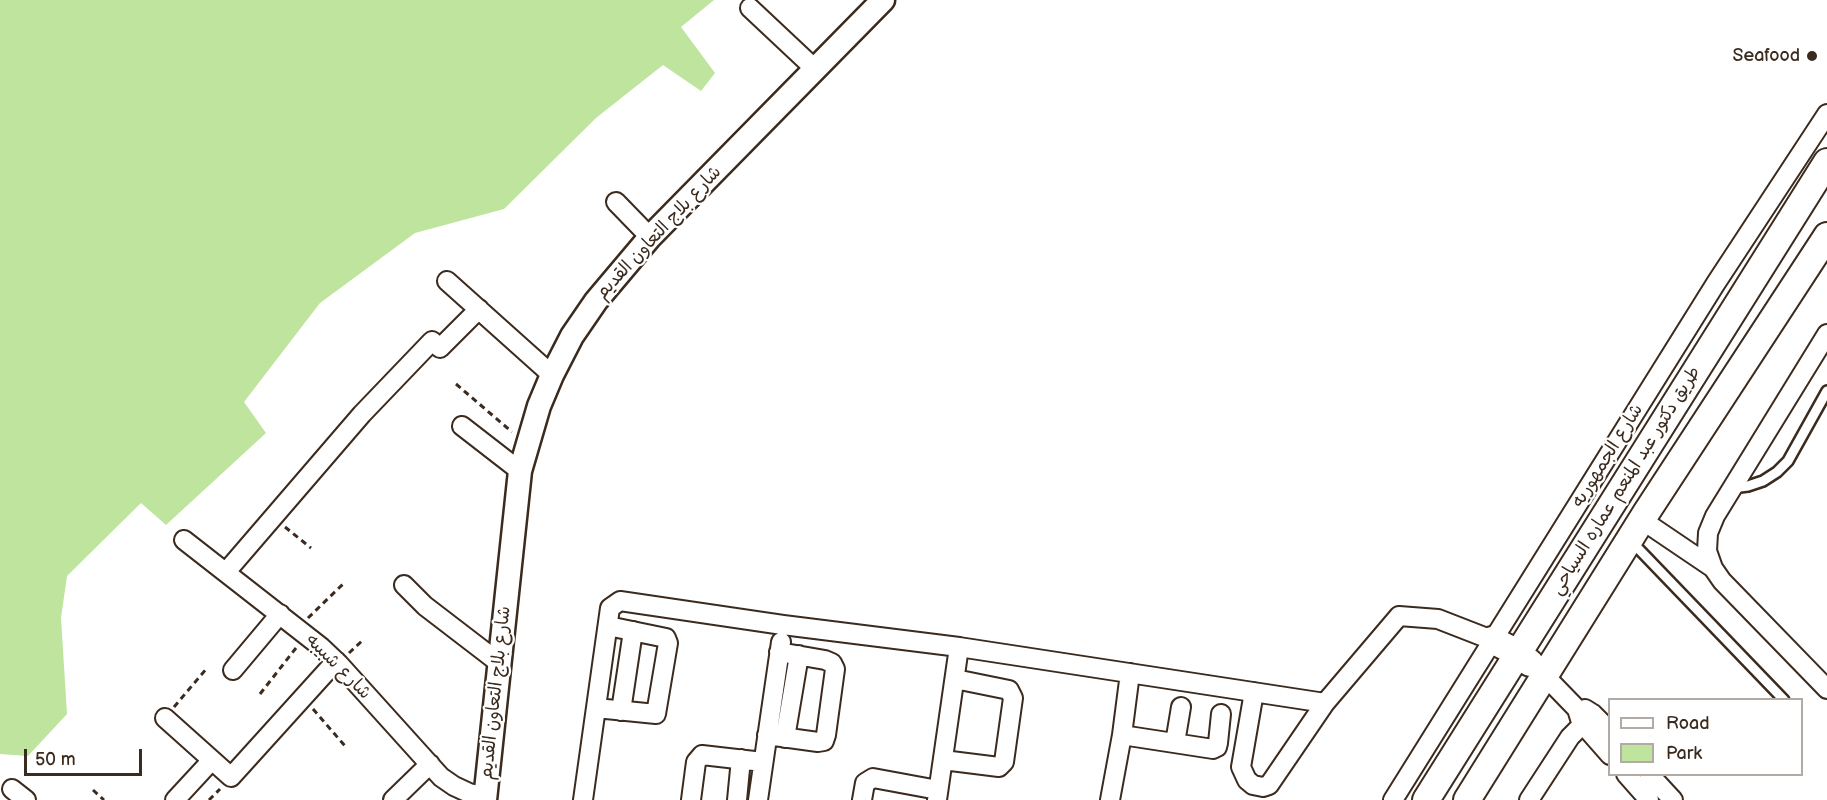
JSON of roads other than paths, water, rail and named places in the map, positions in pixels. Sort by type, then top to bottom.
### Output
[{"type":"main road","name":"طريق دكتور عبد المنعم عماره السياحي","points":[[1426,800],[1827,162]]},
{"type":"main road","name":"طريق دكتور عبد المنعم عماره السياحي","points":[[1467,800],[1639,524],[1827,236]]},
{"type":"main road","points":[[1616,496],[1639,524]]},
{"type":"main road","points":[[1492,640],[1518,653],[1544,675]]},
{"type":"street","name":"شارع بلاج التعاون القديم","points":[[485,798],[520,471],[539,406],[552,375],[572,336],[596,301],[650,237],[883,0]]},
{"type":"street","points":[[750,8],[815,69]]},
{"type":"street","name":"شارع الجمهوريه","points":[[1393,800],[1716,283],[1827,114]]},
{"type":"street","points":[[616,202],[650,237]]},
{"type":"street","points":[[447,281],[552,375]]},
{"type":"street","points":[[226,572],[362,414],[432,341],[440,348],[479,309]]},
{"type":"street","points":[[1827,334],[1715,516],[1708,533],[1707,551],[1713,568],[1722,581],[1827,689]]},
{"type":"street","points":[[462,426],[520,471]]},
{"type":"street","points":[[1639,524],[1713,568]]},
{"type":"street","name":"شارع شبيبه","points":[[184,540],[302,631],[336,661],[441,777],[454,786],[485,798]]},
{"type":"street","points":[[404,585],[425,606],[498,662]]},
{"type":"street","points":[[583,800],[610,608],[620,602],[960,647],[1325,703]]},
{"type":"street","points":[[233,670],[280,614]]},
{"type":"street","points":[[1254,692],[1241,767],[1247,780],[1253,785],[1263,787],[1269,785],[1325,703],[1399,616],[1438,619],[1492,640]]},
{"type":"street","points":[[758,800],[783,625]]},
{"type":"street","points":[[596,708],[654,714],[658,712],[668,639],[608,626]]},
{"type":"street","points":[[621,711],[633,631]]},
{"type":"street","points":[[862,800],[864,783],[873,778],[914,793],[937,795],[960,647]]},
{"type":"street","points":[[767,735],[818,742],[824,741],[826,735],[835,669],[832,663],[779,652]]},
{"type":"street","points":[[786,738],[799,656]]},
{"type":"street","points":[[165,718],[231,777],[336,661]]},
{"type":"street","points":[[1110,800],[1130,673]]},
{"type":"street","points":[[1544,675],[1584,716],[1608,752]]},
{"type":"street","points":[[943,760],[999,767],[1004,762],[1013,698],[1009,690],[955,679]]},
{"type":"street","points":[[1175,743],[1181,707]]},
{"type":"street","points":[[1122,735],[1214,749],[1217,747],[1221,714]]},
{"type":"street","points":[[1584,716],[1608,730]]},
{"type":"street","points":[[1529,800],[1584,716]]},
{"type":"street","points":[[691,800],[698,758],[702,755],[763,762]]},
{"type":"street","points":[[737,800],[741,759]]},
{"type":"street","points":[[175,800],[212,760]]},
{"type":"street","points":[[393,800],[430,765]]},
{"type":"street","points":[[1628,776],[1648,800]]},
{"type":"street","points":[[1651,776],[1673,800]]},
{"type":"lane","points":[[1732,488],[1756,484],[1777,472],[1788,461],[1827,391]]},
{"type":"lane","points":[[1639,524],[1783,698]]},
{"type":"place","name":"Seafood","points":[[1812,56]]}]
